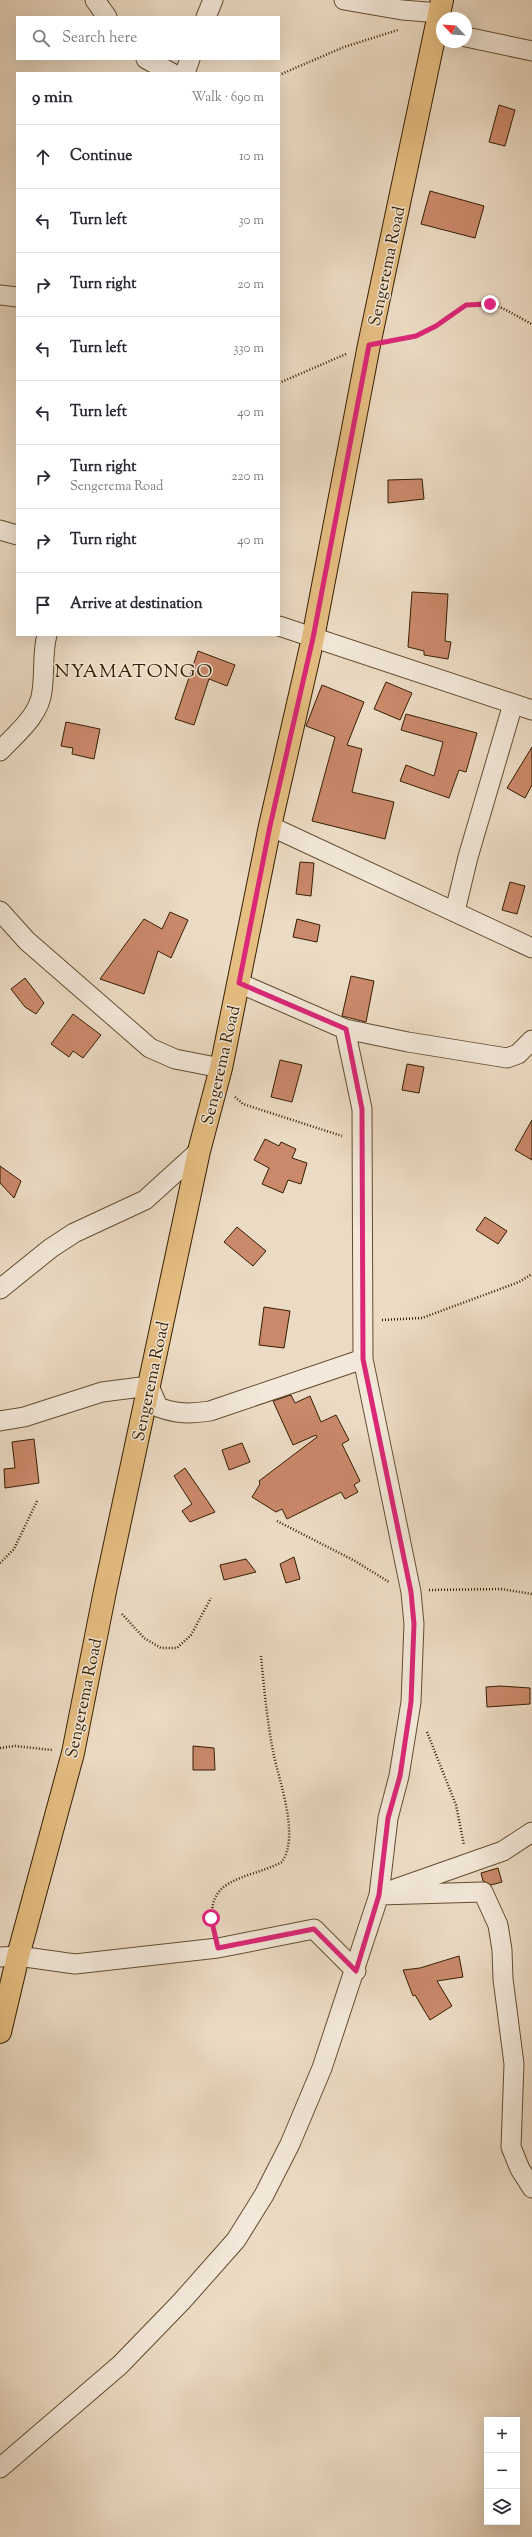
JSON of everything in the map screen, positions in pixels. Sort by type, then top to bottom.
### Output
[{"type":"main road","name":"Sengerema Road","points":[[0,2032],[9,1956],[73,1753],[105,1591],[199,1150],[219,1076],[270,826],[313,638],[369,345],[436,37]]},
{"type":"street","points":[[95,0],[106,16]]},
{"type":"street","points":[[206,16],[213,0]]},
{"type":"street","points":[[344,0],[402,10],[436,18]]},
{"type":"street","points":[[472,38],[532,51]]},
{"type":"street","points":[[148,60],[170,72]]},
{"type":"street","points":[[185,72],[190,60]]},
{"type":"street","points":[[0,296],[16,297]]},
{"type":"street","points":[[0,530],[16,535]]},
{"type":"street","points":[[280,626],[532,710]]},
{"type":"street","points":[[0,751],[30,718],[39,705],[42,692],[46,636]]},
{"type":"street","points":[[455,911],[468,856],[513,704]]},
{"type":"street","points":[[270,826],[532,948]]},
{"type":"street","points":[[0,911],[27,941],[150,1048],[219,1076]]},
{"type":"street","points":[[239,983],[346,1029],[416,1044],[507,1058],[518,1054],[532,1040]]},
{"type":"street","points":[[0,2468],[85,2396],[151,2336],[236,2240],[264,2195],[290,2144],[322,2068],[356,1971],[379,1895],[388,1818],[400,1776],[411,1702],[414,1624],[411,1592],[363,1359],[361,1320],[362,1109],[346,1029]]},
{"type":"street","points":[[0,1289],[51,1248],[74,1233],[145,1200],[199,1150]]},
{"type":"street","points":[[0,1421],[24,1417],[102,1392],[149,1386],[158,1407],[171,1412],[190,1414],[210,1411],[363,1359]]},
{"type":"street","points":[[379,1895],[503,1851],[532,1832]]},
{"type":"street","points":[[379,1895],[483,1892],[498,1925],[502,1950],[503,1979],[514,2064],[511,2147],[520,2169],[532,2188]]},
{"type":"street","points":[[9,1956],[75,1964],[218,1948],[314,1929],[356,1971]]},
{"type":"path","points":[[280,74],[344,47],[390,31],[436,20]]},
{"type":"path","points":[[280,383],[369,345],[416,336],[436,326],[466,305],[476,303],[490,304],[532,324]]},
{"type":"path","points":[[219,1076],[243,1104],[362,1142]]},
{"type":"path","points":[[361,1320],[422,1318],[466,1300],[519,1282],[532,1274]]},
{"type":"path","points":[[0,1563],[14,1549],[37,1501]]},
{"type":"path","points":[[277,1521],[411,1592],[501,1588],[532,1594]]},
{"type":"path","points":[[105,1591],[139,1633],[161,1648],[177,1648],[191,1635],[211,1598]]},
{"type":"path","points":[[218,1948],[211,1918],[212,1906],[218,1892],[228,1882],[282,1862],[288,1847],[286,1802],[273,1752],[261,1656]]},
{"type":"path","points":[[425,1730],[456,1805],[464,1847],[458,1850]]},
{"type":"path","points":[[0,1748],[15,1746],[73,1753]]},
{"type":"building","points":[[499,105],[515,110],[505,146],[489,142]]},
{"type":"building","points":[[430,191],[484,206],[475,238],[421,224]]},
{"type":"building","points":[[422,479],[424,499],[388,503],[388,480]]},
{"type":"building","points":[[412,592],[448,594],[445,641],[451,642],[448,659],[424,655],[424,651],[408,647]]},
{"type":"building","points":[[198,651],[235,665],[227,686],[209,679],[194,725],[175,719]]},
{"type":"building","points":[[386,682],[412,693],[400,720],[374,709]]},
{"type":"building","points":[[322,685],[364,702],[347,745],[362,749],[352,792],[394,802],[385,839],[312,821],[335,737],[306,726]]},
{"type":"building","points":[[406,714],[477,733],[466,772],[459,770],[449,798],[400,781],[406,765],[434,776],[443,742],[401,730]]},
{"type":"building","points":[[66,722],[100,729],[94,759],[72,754],[73,748],[61,746]]},
{"type":"building","points":[[532,747],[532,785],[525,798],[507,788]]},
{"type":"building","points":[[300,862],[314,863],[311,896],[296,894]]},
{"type":"building","points":[[510,882],[525,886],[517,914],[502,910]]},
{"type":"building","points":[[170,912],[188,920],[171,958],[158,951],[144,994],[100,979],[144,919],[162,929]]},
{"type":"building","points":[[297,919],[320,925],[317,942],[293,937]]},
{"type":"building","points":[[351,976],[374,981],[366,1022],[342,1016]]},
{"type":"building","points":[[25,978],[44,1003],[36,1014],[25,1007],[11,989]]},
{"type":"building","points":[[73,1014],[101,1035],[83,1058],[73,1051],[69,1057],[51,1044]]},
{"type":"building","points":[[280,1060],[302,1065],[292,1102],[271,1097]]},
{"type":"building","points":[[407,1064],[424,1067],[419,1093],[402,1090]]},
{"type":"building","points":[[532,1120],[532,1160],[515,1150]]},
{"type":"building","points":[[265,1139],[279,1146],[281,1142],[296,1149],[292,1158],[307,1163],[301,1184],[288,1180],[283,1193],[262,1184],[269,1168],[254,1160]]},
{"type":"building","points":[[0,1166],[21,1181],[14,1198],[0,1183]]},
{"type":"building","points":[[485,1217],[507,1231],[498,1244],[476,1230]]},
{"type":"building","points":[[237,1227],[266,1251],[253,1266],[224,1242]]},
{"type":"building","points":[[264,1307],[290,1311],[284,1348],[259,1345]]},
{"type":"building","points":[[291,1395],[295,1403],[310,1396],[321,1422],[336,1415],[349,1440],[342,1444],[360,1481],[354,1485],[358,1492],[345,1499],[341,1492],[287,1519],[282,1509],[276,1512],[252,1497],[260,1484],[259,1481],[317,1437],[316,1435],[293,1445],[273,1401]]},
{"type":"building","points":[[34,1439],[39,1483],[5,1488],[4,1469],[15,1468],[12,1442]]},
{"type":"building","points":[[242,1443],[250,1462],[229,1470],[222,1450]]},
{"type":"building","points":[[185,1468],[215,1512],[190,1522],[182,1511],[192,1504],[174,1476]]},
{"type":"building","points":[[294,1557],[300,1579],[286,1583],[280,1564]]},
{"type":"building","points":[[246,1559],[256,1572],[224,1580],[220,1565]]},
{"type":"building","points":[[500,1686],[530,1688],[530,1704],[487,1707],[486,1687]]},
{"type":"building","points":[[193,1746],[214,1748],[215,1770],[193,1770]]},
{"type":"building","points":[[498,1868],[502,1882],[491,1885],[483,1881],[481,1873]]},
{"type":"building","points":[[459,1956],[463,1977],[437,1981],[452,2006],[430,2020],[415,1995],[413,1996],[403,1970],[420,1968]]},
{"type":"district","name":"NYAMATONGO","points":[[134,670]]},
{"type":"route","points":[[211,1918],[218,1948],[314,1929],[356,1971],[379,1895],[388,1818],[400,1776],[411,1702],[414,1624],[411,1592],[377,1434],[363,1359],[361,1320],[363,1227],[362,1109],[346,1029],[239,983],[270,826],[313,638],[369,345],[416,336],[436,326],[466,305],[476,303],[490,304]]}]
